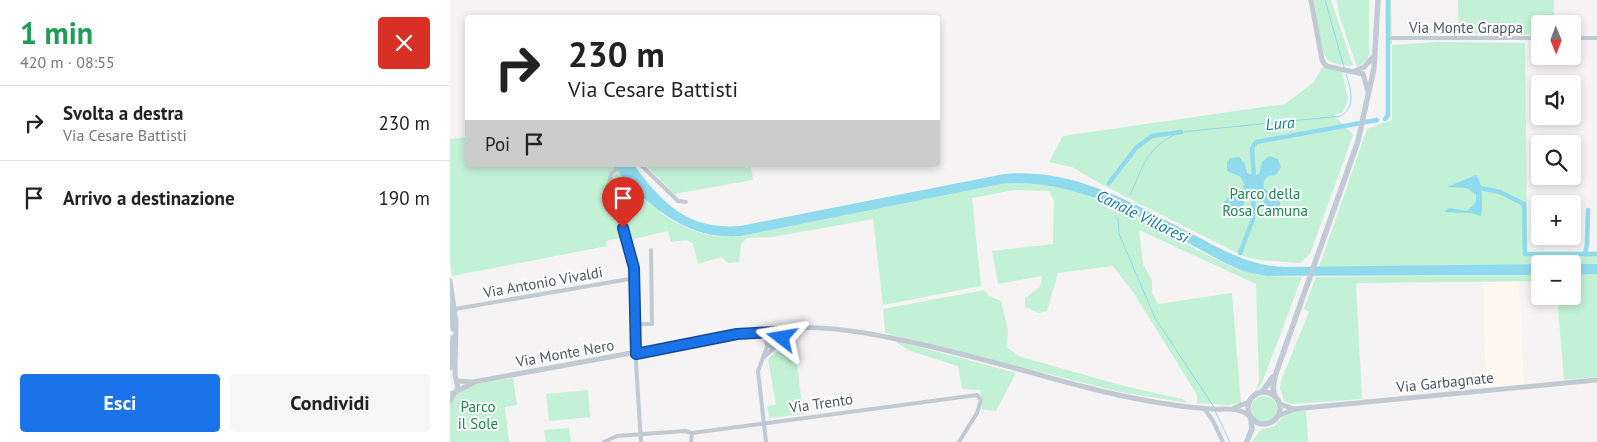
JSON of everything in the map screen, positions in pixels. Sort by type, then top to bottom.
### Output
[{"type":"main road","points":[[1250,417],[1256,422],[1263,424],[1272,422],[1278,416],[1280,404],[1275,397],[1273,388],[1275,376],[1358,141],[1369,99],[1375,55],[1378,0]]},
{"type":"main road","points":[[1247,441],[1252,429],[1248,409],[1249,402],[1262,392],[1275,376]]},
{"type":"main road","points":[[1262,392],[1275,397]]},
{"type":"main road","points":[[1247,441],[1263,424]]},
{"type":"street","points":[[1311,0],[1322,60],[1326,66],[1363,74],[1366,79],[1369,99]]},
{"type":"street","name":"Via Monte Grappa","points":[[1392,38],[1531,38]]},
{"type":"street","points":[[1581,38],[1597,38]]},
{"type":"street","points":[[1355,71],[1364,67],[1375,55]]},
{"type":"street","points":[[618,167],[610,177],[635,278],[636,354],[641,442]]},
{"type":"street","points":[[643,167],[678,201],[686,202]]},
{"type":"street","points":[[636,324],[652,324],[651,250]]},
{"type":"street","name":"Via Antonio Vivaldi","points":[[452,307],[635,278]]},
{"type":"street","points":[[450,281],[453,340],[450,368]]},
{"type":"street","points":[[450,402],[454,393],[452,307]]},
{"type":"street","points":[[762,360],[791,332],[801,328]]},
{"type":"street","points":[[766,442],[758,371],[767,336],[771,332],[778,333],[801,328],[837,328],[872,333],[1101,391],[1211,409],[1243,411],[1250,417]]},
{"type":"street","name":"Via Monte Nero","points":[[454,380],[473,382],[749,333],[771,332]]},
{"type":"street","points":[[749,333],[775,347]]},
{"type":"street","points":[[778,333],[782,340]]},
{"type":"street","name":"Via Garbagnate","points":[[1278,416],[1294,409],[1597,380]]},
{"type":"street","name":"Via Monte Nero","points":[[454,393],[473,382]]},
{"type":"street","name":"Via Trento","points":[[604,442],[641,434],[685,431],[692,433],[976,395],[980,400],[980,407],[959,442]]},
{"type":"street","points":[[1231,409],[1249,402]]},
{"type":"street","name":"Via Garbagnate","points":[[1280,404],[1294,409]]},
{"type":"street","points":[[1204,408],[1213,421],[1222,442]]},
{"type":"street","points":[[692,433],[692,442]]},
{"type":"shaded area","points":[[1519,281],[1524,385],[1486,389],[1483,282]]},
{"type":"green space","points":[[1314,0],[1331,0],[1353,66],[1336,64],[1329,61],[1324,54]]},
{"type":"green space","points":[[1337,0],[1369,0],[1369,56],[1367,60],[1357,67],[1339,15]]},
{"type":"green space","points":[[1388,0],[1391,0],[1392,45],[1389,42]]},
{"type":"green space","points":[[1458,0],[1554,0],[1554,15],[1531,15],[1531,35],[1459,33]]},
{"type":"green space","points":[[1437,42],[1525,43],[1527,252],[1597,253],[1597,264],[1581,264],[1581,255],[1531,255],[1531,265],[1319,267],[1367,129],[1392,120],[1392,45]]},
{"type":"green space","name":"Parco della Rosa Camuna","points":[[1322,67],[1342,72],[1348,99],[1343,112],[1334,115],[1353,135],[1310,254],[1300,263],[1259,260],[1243,256],[1101,184],[1072,167],[1049,162],[1063,136],[1285,104],[1314,82]]},
{"type":"green space","points":[[465,137],[465,167],[614,167],[664,215],[691,229],[710,235],[741,236],[1001,184],[1036,184],[1068,190],[1098,199],[1243,271],[1266,276],[1302,277],[1262,383],[1254,392],[1259,383],[1256,284],[1139,230],[1143,264],[1152,280],[1152,293],[1158,304],[1232,293],[1241,403],[1228,405],[1197,403],[1197,395],[1135,295],[1113,266],[1058,273],[1047,311],[1039,313],[1025,307],[1025,298],[1040,287],[1042,276],[998,284],[992,251],[1053,244],[1054,201],[1049,191],[1014,190],[972,198],[981,286],[883,305],[873,219],[773,237],[747,238],[741,244],[739,262],[728,263],[721,257],[698,264],[693,244],[687,240],[671,242],[668,231],[633,239],[631,235],[606,241],[607,246],[452,276],[450,262],[450,139]]},
{"type":"green space","points":[[648,167],[751,167],[753,180],[674,194]]},
{"type":"green space","points":[[1597,274],[1597,377],[1564,380],[1558,305],[1581,305],[1581,275]]},
{"type":"green space","points":[[1531,275],[1531,281],[1356,283],[1362,399],[1291,404],[1284,401],[1280,388],[1282,378],[1309,312],[1304,309],[1316,277]]},
{"type":"green space","points":[[984,290],[989,296],[1001,301],[1008,330],[1007,348],[1021,357],[1124,386],[1182,399],[1188,403],[1120,392],[885,333],[883,309]]},
{"type":"green space","points":[[794,337],[803,414],[769,418],[767,406],[776,405],[768,359]]},
{"type":"green space","points":[[893,340],[1016,373],[996,411],[982,409],[980,390],[962,389],[958,366],[910,351]]},
{"type":"green space","name":"Parco il Sole","points":[[513,378],[517,405],[505,407],[509,442],[450,442],[450,407],[460,392],[476,384]]},
{"type":"green space","points":[[588,390],[590,417],[549,421],[546,394]]},
{"type":"green space","points":[[1264,396],[1273,400],[1277,409],[1273,418],[1264,422],[1255,418],[1251,409],[1255,400]]},
{"type":"green space","points":[[1295,411],[1306,411],[1308,442],[1251,442],[1261,430],[1274,426],[1286,414]]},
{"type":"green space","points":[[569,428],[571,442],[546,442],[544,430]]},
{"type":"water","points":[[1269,156],[1278,159],[1281,167],[1276,175],[1268,176],[1264,181],[1263,188],[1280,198],[1280,208],[1275,211],[1266,209],[1262,197],[1252,194],[1245,199],[1241,213],[1228,214],[1224,202],[1230,195],[1242,192],[1244,184],[1241,177],[1227,171],[1227,162],[1230,158],[1239,157],[1245,164],[1247,173],[1254,175],[1259,174],[1262,162]]},
{"type":"water","name":"Canale Villoresi","points":[[614,167],[636,167],[655,192],[678,212],[691,219],[706,224],[740,226],[1004,174],[1031,173],[1057,177],[1106,191],[1231,254],[1262,264],[1285,267],[1531,264],[1531,275],[1266,276],[1243,271],[1225,263],[1118,207],[1090,196],[1061,188],[1032,184],[1001,184],[741,236],[721,236],[685,226],[653,206]]},
{"type":"water","points":[[1476,175],[1481,189],[1481,216],[1470,213],[1444,212],[1449,208],[1467,211],[1476,202],[1476,195],[1467,188],[1447,187]]},
{"type":"water","points":[[1581,264],[1597,264],[1597,274],[1581,275]]},
{"type":"waterway","name":"Lura","points":[[1325,0],[1344,67]]},
{"type":"waterway","points":[[1388,0],[1388,33]]},
{"type":"waterway","points":[[1385,119],[1388,115],[1388,36]]},
{"type":"waterway","name":"Lura","points":[[1130,195],[1153,150],[1181,132],[1341,116],[1346,112],[1351,102],[1346,73]]},
{"type":"waterway","points":[[1254,179],[1252,148],[1256,142],[1377,120]]},
{"type":"waterway","name":"Canale Villoresi","points":[[1109,183],[1136,148],[1152,136],[1181,132]]},
{"type":"waterway","points":[[1480,188],[1500,192],[1524,204],[1525,254],[1597,254]]},
{"type":"waterway","points":[[1240,253],[1253,219],[1254,189]]},
{"type":"waterway","points":[[1585,254],[1588,210]]},
{"type":"waterway","name":"Lura","points":[[1118,218],[1119,234],[1155,318],[1214,407]]},
{"type":"waterway","name":"Lura","points":[[1215,411],[1230,442]]},
{"type":"route","points":[[623,228],[634,268],[636,354],[743,333],[773,331],[780,334],[782,338]]}]
